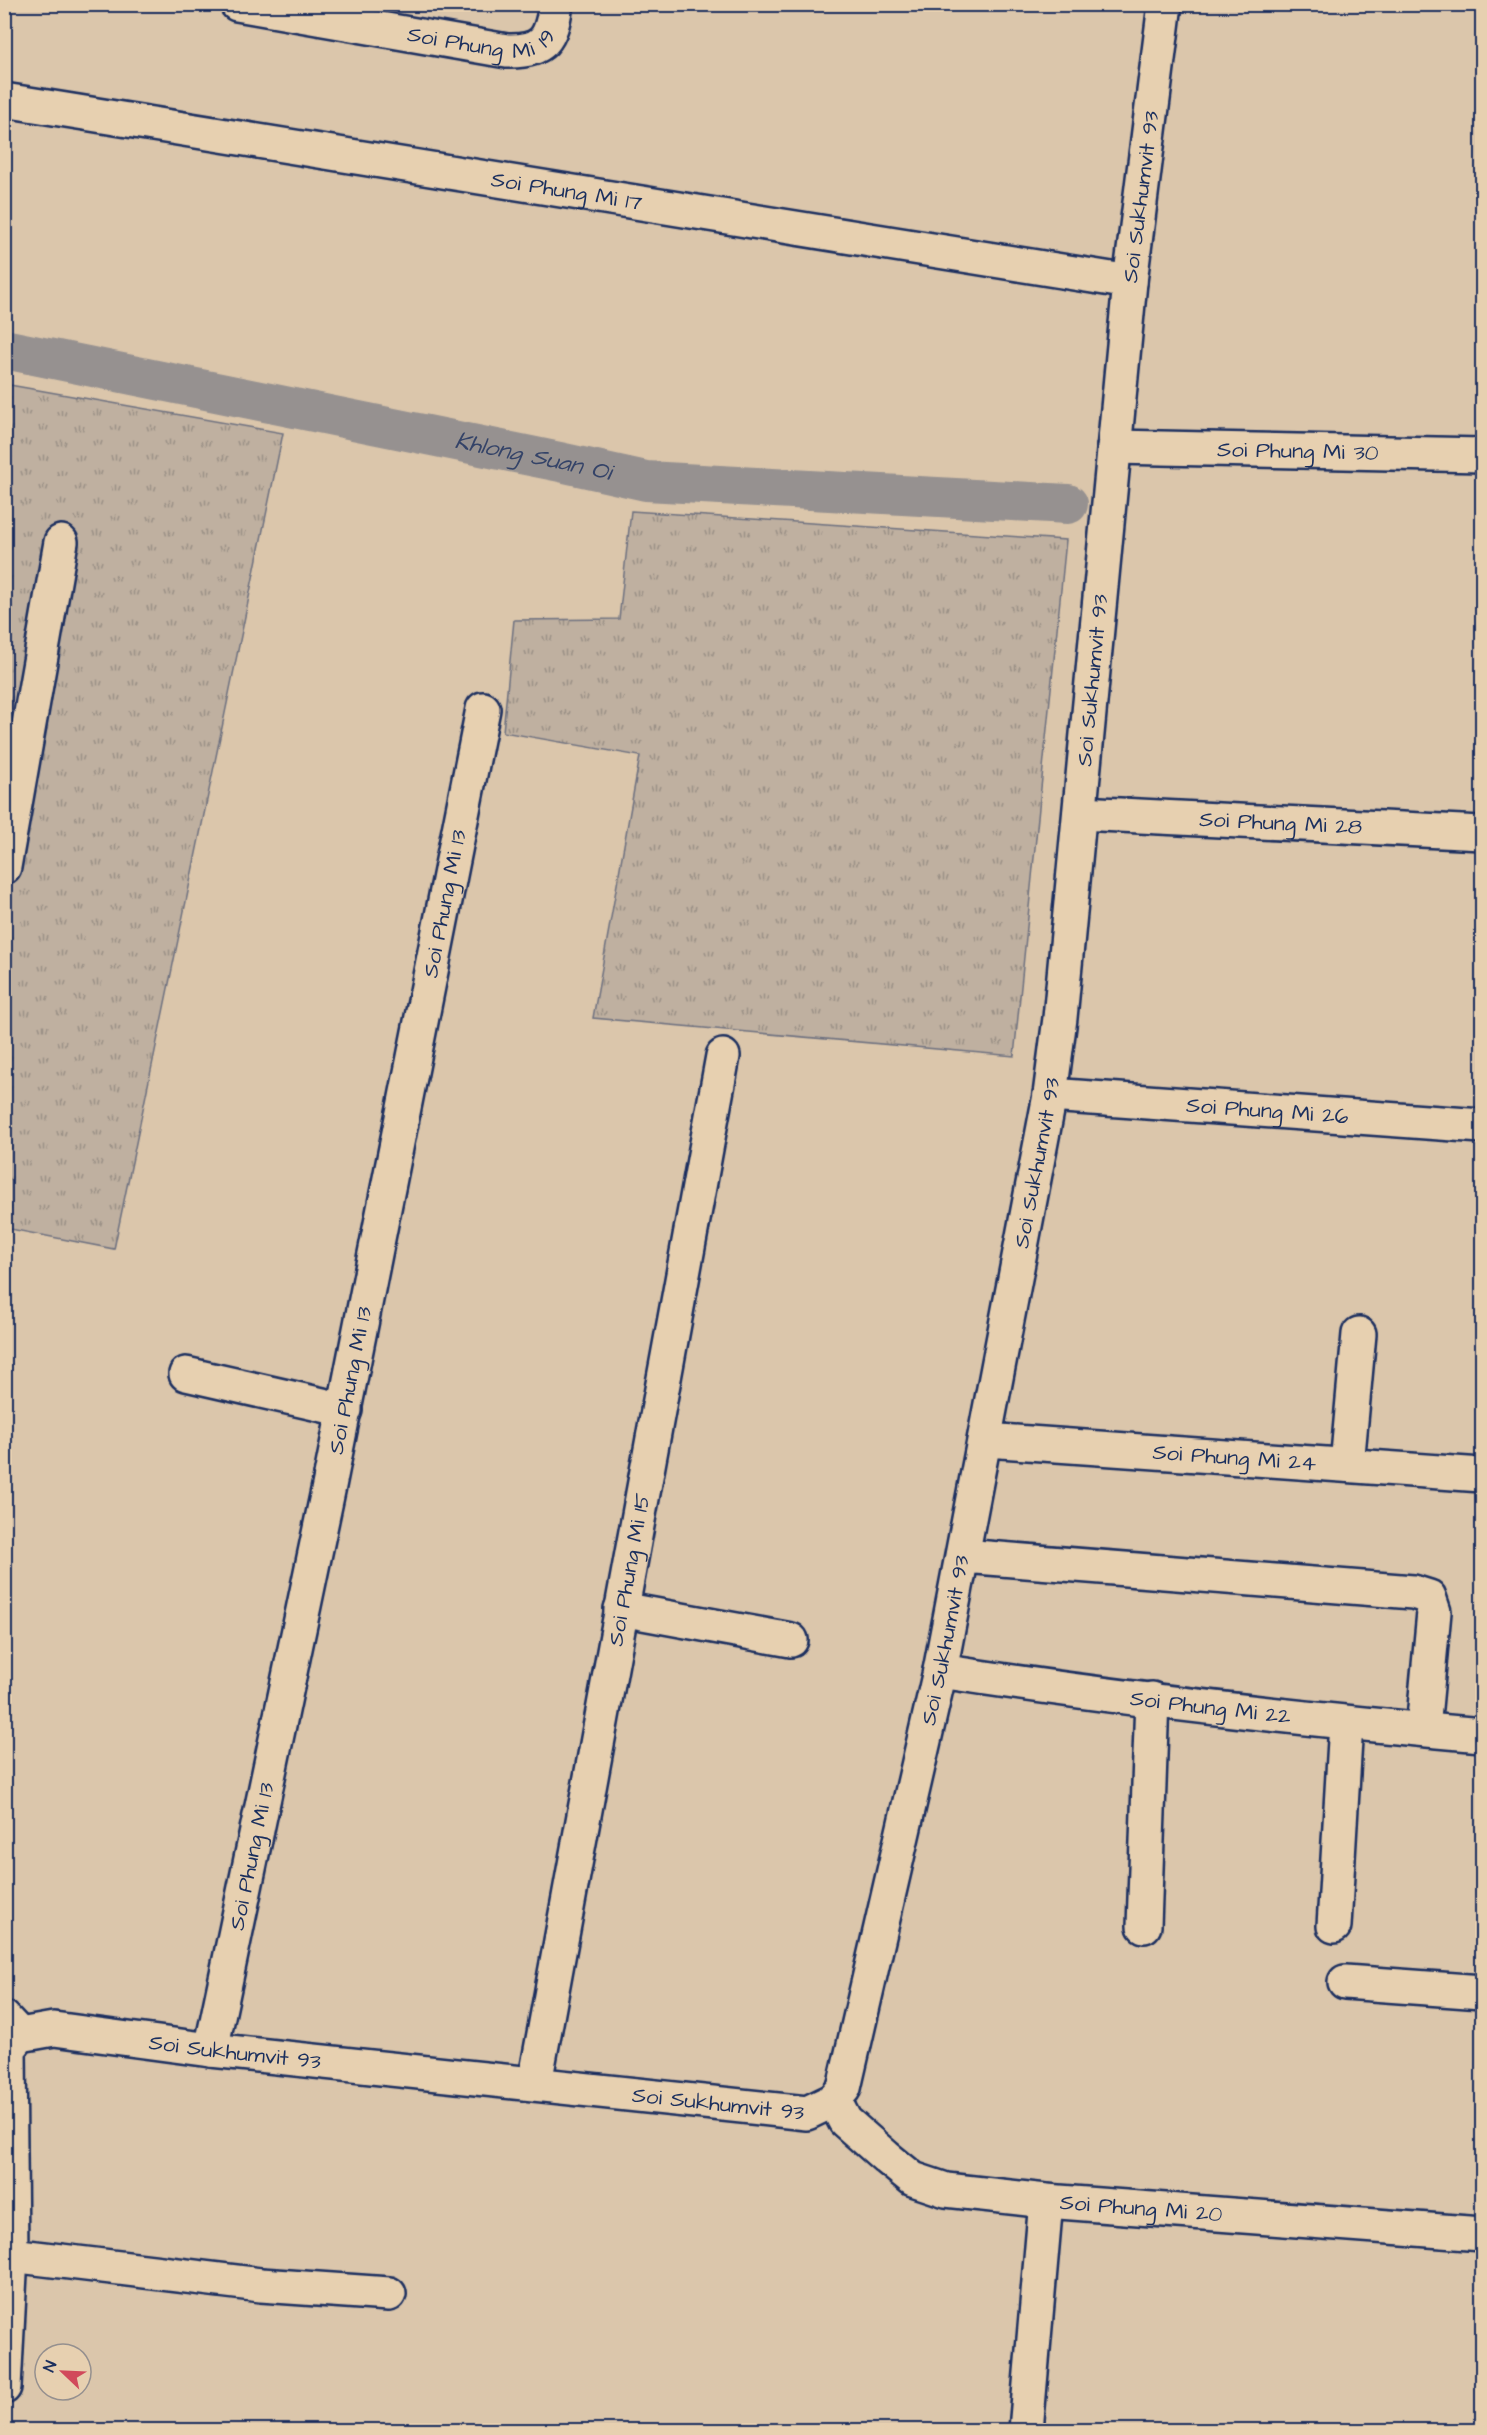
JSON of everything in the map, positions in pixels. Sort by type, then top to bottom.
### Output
[{"type":"street","name":"Soi Phung Mi 19","points":[[237,4],[507,51],[526,52],[543,43],[552,29],[556,4]]},
{"type":"street","name":"Soi Sukhumvit 93","points":[[4,2387],[11,2255],[9,2049],[12,2026],[54,2029],[211,2050],[807,2113],[834,2100],[844,2088],[940,1671],[986,1440],[1050,1095],[1080,813],[1130,282],[1165,4]]},
{"type":"street","name":"Soi Phung Mi 17","points":[[4,100],[1130,282]]},
{"type":"street","name":"Soi Phung Mi 30","points":[[1114,447],[1482,456]]},
{"type":"street","points":[[4,867],[61,542]]},
{"type":"street","name":"Soi Phung Mi 13","points":[[211,2050],[345,1410],[483,709]]},
{"type":"street","name":"Soi Phung Mi 28","points":[[1080,813],[1482,833]]},
{"type":"street","name":"Soi Phung Mi 15","points":[[534,2083],[723,1056]]},
{"type":"street","name":"Soi Phung Mi 26","points":[[1050,1095],[1482,1126]]},
{"type":"street","points":[[1347,1465],[1359,1334]]},
{"type":"street","points":[[186,1374],[345,1410]]},
{"type":"street","name":"Soi Phung Mi 24","points":[[986,1440],[1482,1473]]},
{"type":"street","points":[[963,1556],[1413,1592],[1429,1597],[1434,1612],[1423,1730]]},
{"type":"street","points":[[621,1609],[790,1640]]},
{"type":"street","name":"Soi Phung Mi 22","points":[[940,1671],[1346,1723],[1482,1735]]},
{"type":"street","points":[[1144,1926],[1152,1699]]},
{"type":"street","points":[[1334,1926],[1346,1723]]},
{"type":"street","points":[[1345,1982],[1482,1992]]},
{"type":"street","name":"Soi Phung Mi 20","points":[[834,2100],[845,2121],[913,2179],[946,2190],[1046,2201],[1482,2234]]},
{"type":"street","points":[[1026,2430],[1046,2201]]},
{"type":"street","points":[[11,2255],[261,2285],[389,2294]]},
{"type":"green space","points":[[4,384],[283,433],[114,1249],[5,1228]]},
{"type":"green space","points":[[631,511],[1066,540],[1014,1056],[593,1018],[640,756],[503,732],[514,620],[619,619]]},
{"type":"waterway","name":"Khlong Suan Oi","points":[[4,349],[646,481],[1068,504]]}]
